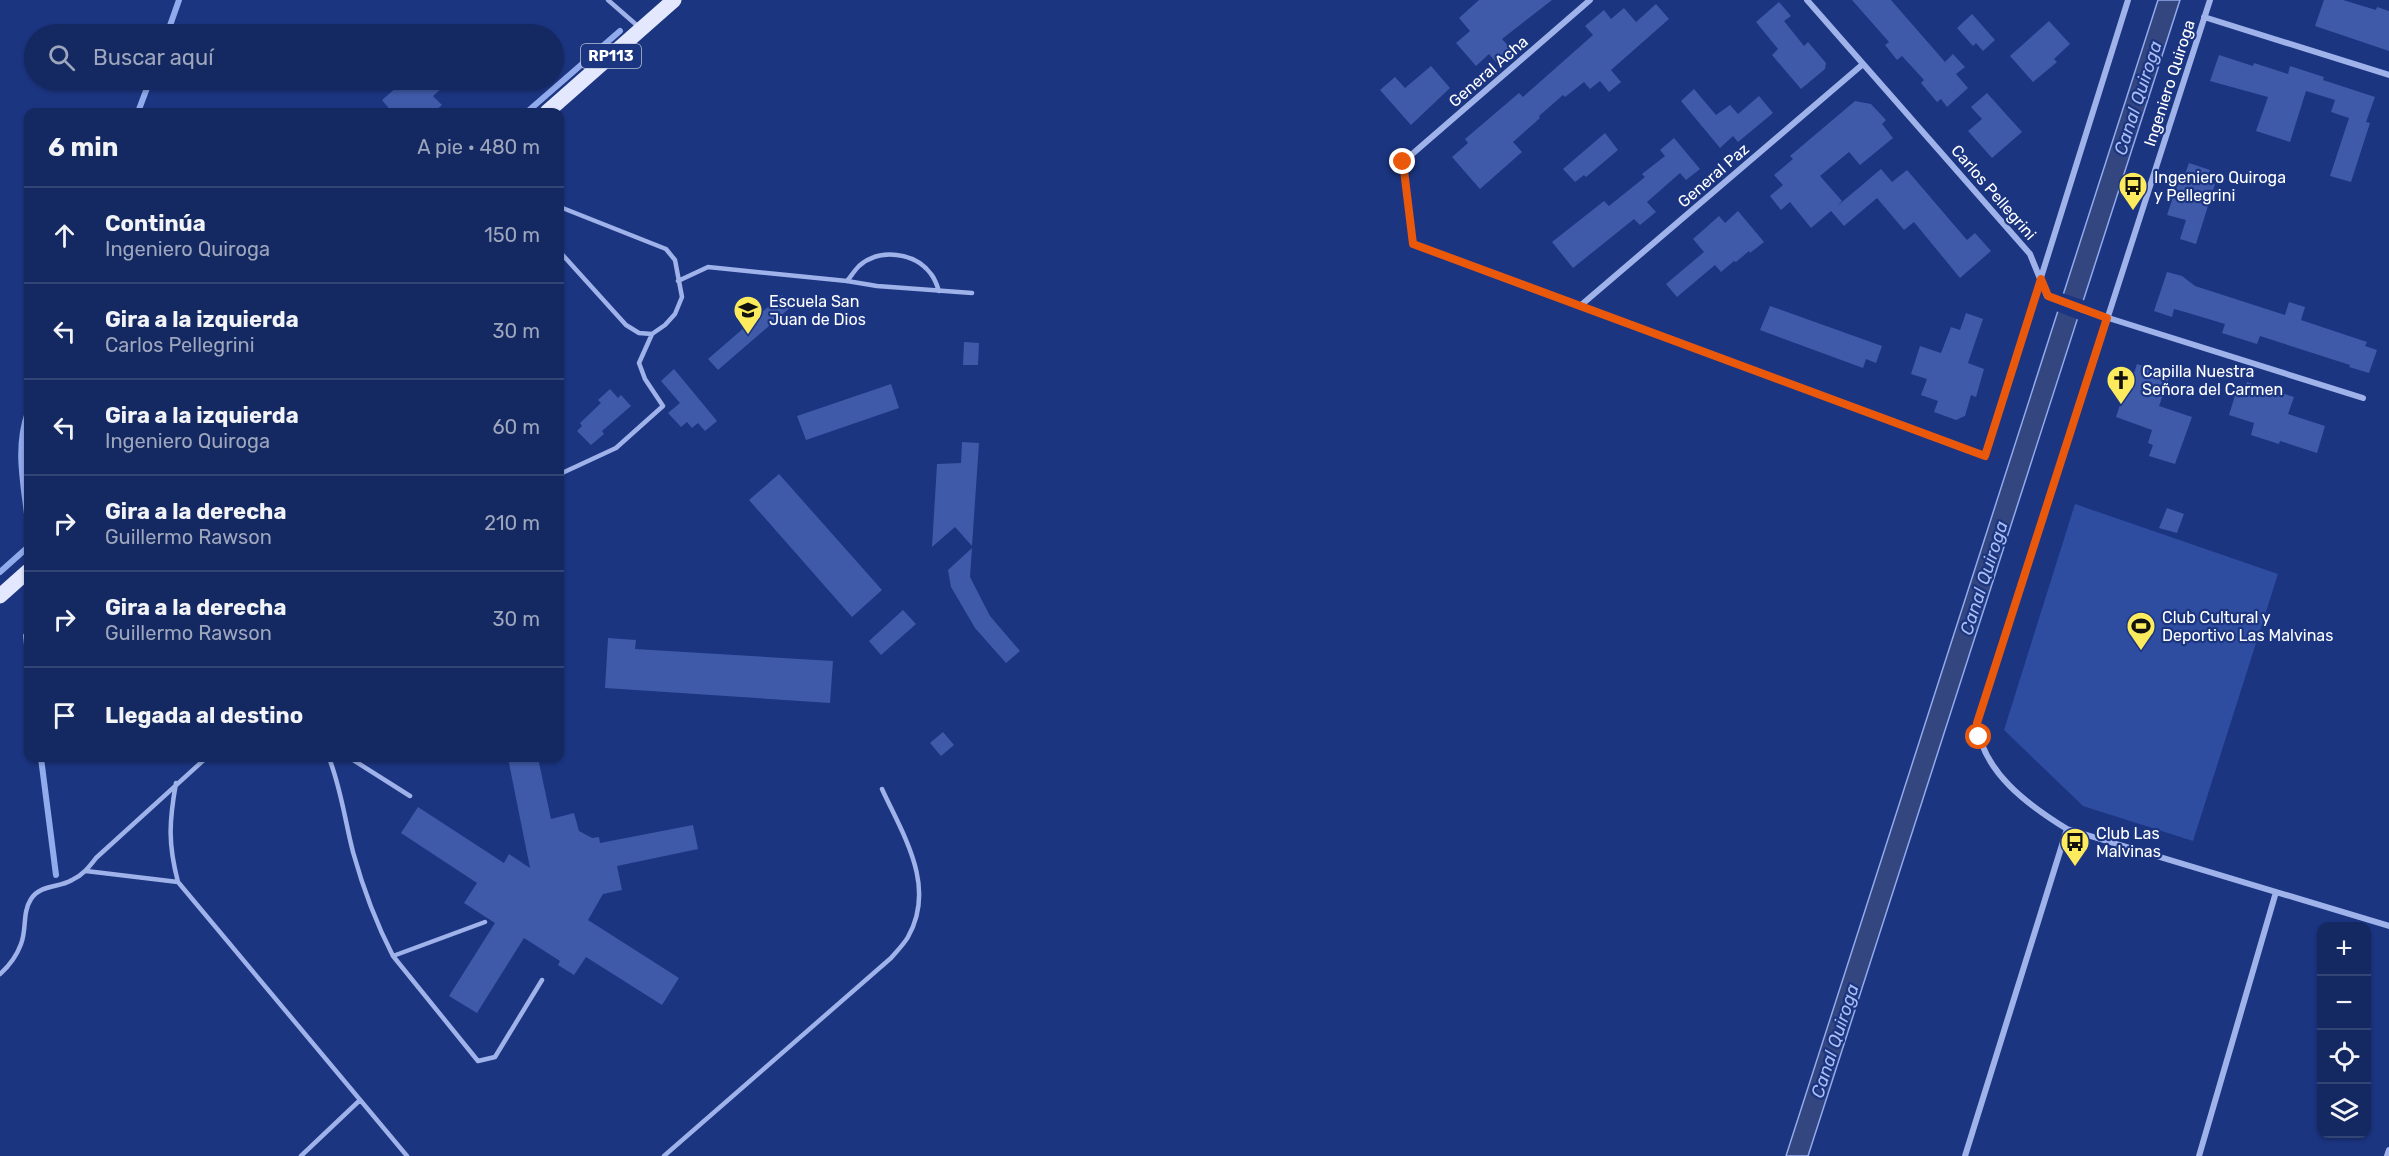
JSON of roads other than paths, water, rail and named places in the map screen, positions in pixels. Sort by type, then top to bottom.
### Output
[{"type":"main road","name":"RP113","points":[[552,108],[674,0]]},
{"type":"main road","points":[[0,596],[24,575]]},
{"type":"street","name":"General Acha","points":[[1580,306],[1413,244],[1403,162],[1590,0]]},
{"type":"street","name":"Carlos Pellegrini","points":[[1807,0],[2030,254],[2048,296],[2107,318],[2363,398]]},
{"type":"street","points":[[1580,306],[1985,456],[2128,0]]},
{"type":"street","name":"Ingeniero Quiroga","points":[[2210,0],[1977,723],[1983,747],[1993,766],[2030,804],[2067,829],[2389,926]]},
{"type":"street","points":[[2204,17],[2389,75]]},
{"type":"street","name":"General Paz","points":[[1580,306],[1863,64]]},
{"type":"street","points":[[1965,1156],[2067,829]]},
{"type":"street","points":[[2199,1156],[2276,892]]},
{"type":"street","points":[[2387,1156],[2389,1150]]},
{"type":"lane","points":[[608,0],[641,30]]},
{"type":"lane","points":[[564,209],[666,249],[675,260],[682,297],[675,314],[652,334],[639,363],[645,379],[663,406],[616,448],[564,472]]},
{"type":"lane","points":[[848,281],[860,266],[877,256],[897,254],[916,260],[931,273],[939,291]]},
{"type":"lane","points":[[564,256],[626,325],[639,333],[652,334]]},
{"type":"lane","points":[[678,281],[708,267],[877,286],[972,293]]},
{"type":"lane","points":[[0,974],[7,968],[22,943],[24,919],[32,898],[45,888],[71,881],[86,871],[96,858],[201,762]]},
{"type":"lane","points":[[330,762],[353,852],[372,909],[393,956],[478,1061],[495,1057],[542,980]]},
{"type":"lane","points":[[356,762],[410,796]]},
{"type":"lane","points":[[176,783],[169,819],[171,857],[178,882],[407,1156]]},
{"type":"lane","points":[[664,1156],[891,958],[908,937],[918,914],[920,891],[917,866],[882,789]]},
{"type":"lane","points":[[86,871],[178,882]]},
{"type":"lane","points":[[393,956],[485,922]]},
{"type":"lane","points":[[301,1156],[359,1101]]},
{"type":"water","name":"Canal Quiroga","points":[[2158,0],[2180,0],[1808,1156],[1786,1156]]},
{"type":"waterway","points":[[171,24],[179,0]]},
{"type":"waterway","points":[[564,80],[620,31]]},
{"type":"waterway","points":[[140,108],[146,90]]},
{"type":"waterway","points":[[532,108],[552,90]]},
{"type":"waterway","points":[[24,426],[21,453],[24,489]]},
{"type":"waterway","points":[[0,572],[24,551]]},
{"type":"waterway","points":[[42,762],[56,875]]},
{"type":"place","name":"Ingeniero Quiroga y Pellegrini","points":[[2133,212]]},
{"type":"place","name":"Escuela San Juan de Dios","points":[[748,336]]},
{"type":"place","name":"Capilla Nuestra Señora del Carmen","points":[[2121,406]]},
{"type":"place","name":"Club Cultural y Deportivo Las Malvinas","points":[[2141,652]]},
{"type":"place","name":"Club Las Malvinas","points":[[2075,868]]}]
